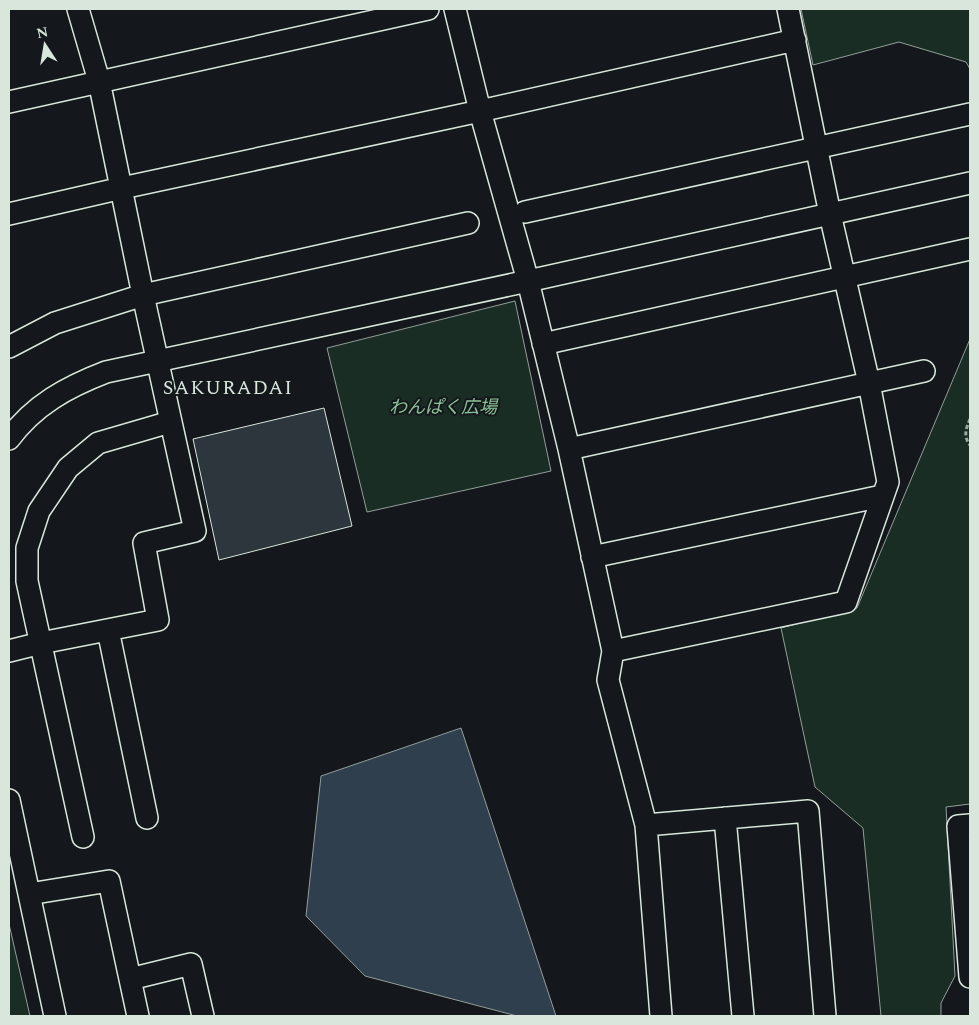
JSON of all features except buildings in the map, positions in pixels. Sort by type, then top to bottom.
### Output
[{"type":"street","points":[[9,651],[158,620],[144,543],[195,530],[170,422],[99,82],[78,9]]},
{"type":"street","points":[[9,102],[428,9]]},
{"type":"street","points":[[455,9],[480,111],[528,281],[569,449],[613,651],[608,680],[646,826],[662,1016]]},
{"type":"street","points":[[613,651],[846,602],[888,482],[869,383],[830,214],[788,9]]},
{"type":"street","points":[[9,214],[795,40]]},
{"type":"street","points":[[525,212],[970,114]]},
{"type":"street","points":[[9,439],[30,415],[62,391],[106,372],[970,183]]},
{"type":"street","points":[[9,347],[55,322],[143,295],[468,224]]},
{"type":"street","points":[[543,344],[970,249]]},
{"type":"street","points":[[569,449],[924,371]]},
{"type":"street","points":[[83,838],[27,581],[27,548],[39,510],[68,468],[98,443],[170,422]]},
{"type":"street","points":[[592,557],[882,496]]},
{"type":"street","points":[[108,630],[147,818]]},
{"type":"street","points":[[9,800],[16,870],[29,894],[55,1016]]},
{"type":"street","points":[[646,826],[808,811],[825,1016]]},
{"type":"street","points":[[725,818],[743,1016]]},
{"type":"street","points":[[970,825],[958,826],[967,905],[970,977]]},
{"type":"street","points":[[29,894],[109,881],[138,1016]]},
{"type":"street","points":[[130,979],[191,964],[203,1016]]},
{"type":"path","points":[[970,420],[966,431],[966,440],[970,445]]},
{"type":"green space","points":[[801,9],[970,9],[970,69],[966,62],[899,42],[813,65]]},
{"type":"green space","name":"わんぱく広場","points":[[515,301],[551,471],[367,512],[327,348]]},
{"type":"green space","points":[[970,339],[970,804],[946,807],[955,976],[941,1003],[941,1016],[881,1016],[863,828],[815,787],[781,628],[857,608]]},
{"type":"green space","points":[[9,924],[30,1016],[9,1016]]},
{"type":"water","points":[[461,728],[556,1016],[517,1016],[365,976],[306,916],[321,776]]},
{"type":"district","name":"SAKURADAI","points":[[228,387]]}]
